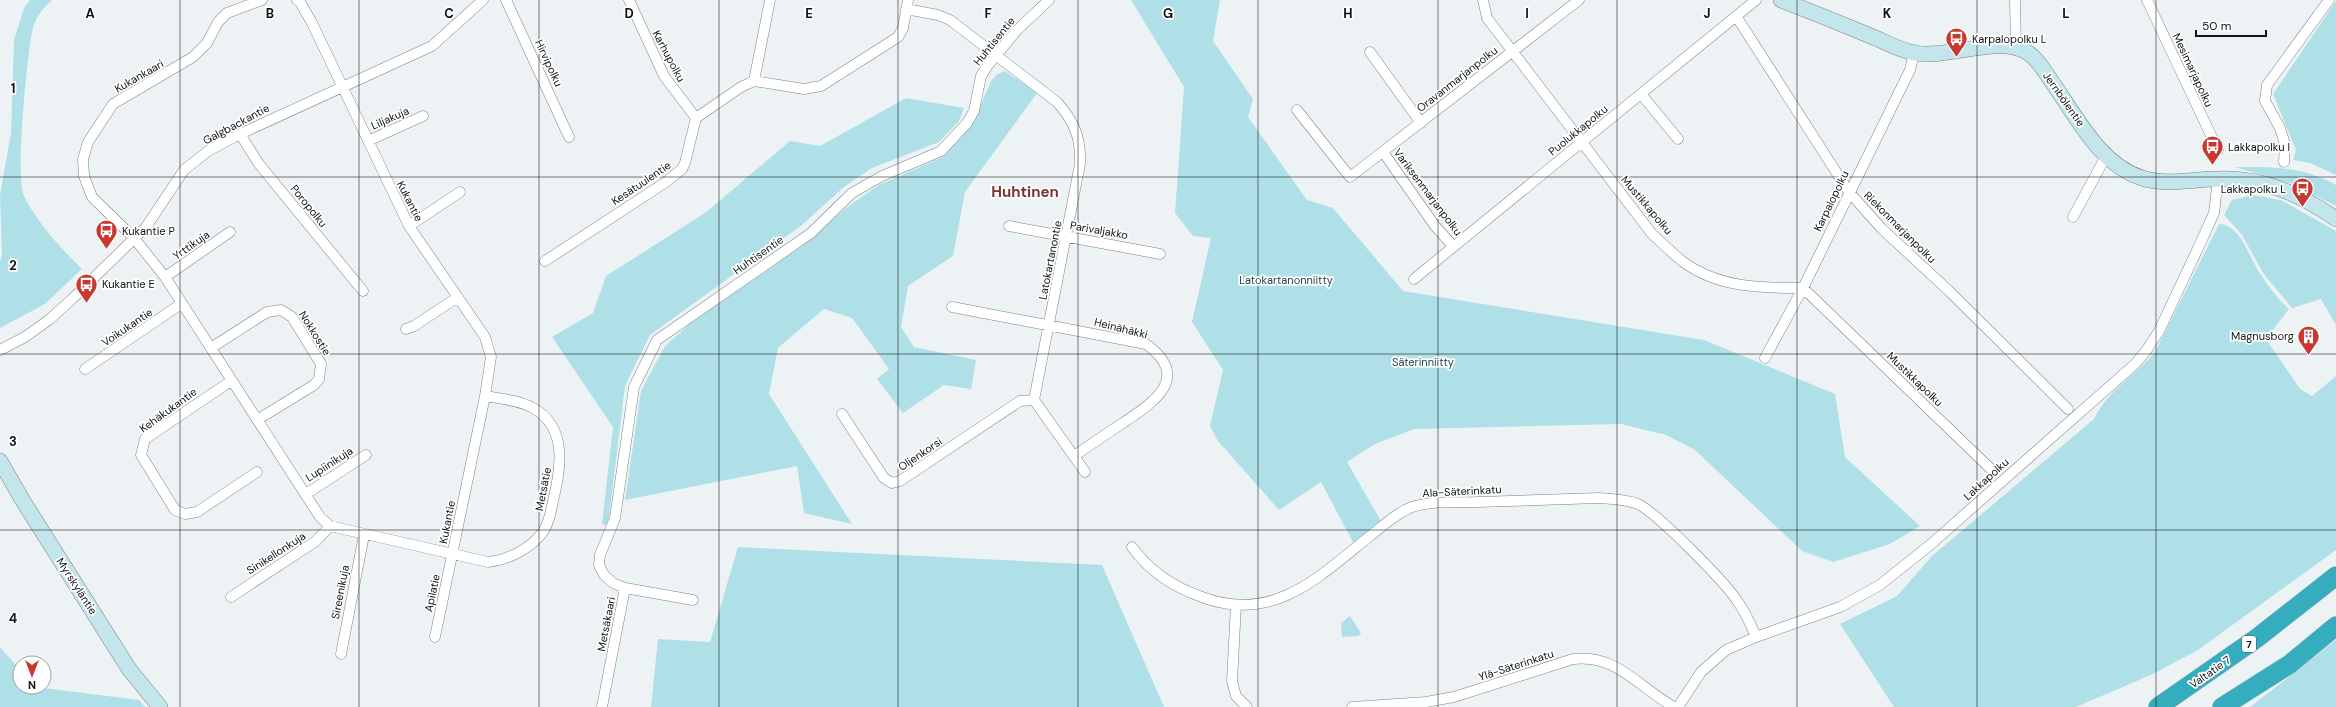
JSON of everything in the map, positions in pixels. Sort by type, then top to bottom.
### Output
[{"type":"highway","name":"Valtatie 7","points":[[2158,707],[2256,638],[2336,576]]},
{"type":"highway","points":[[2235,707],[2336,626]]},
{"type":"highway","points":[[2222,707],[2290,664]]},
{"type":"street","name":"Kukankaari","points":[[134,238],[92,197],[84,176],[83,159],[88,142],[113,104],[193,57],[207,43],[218,22],[227,13],[262,0]]},
{"type":"street","points":[[297,0],[300,2],[312,22],[340,86]]},
{"type":"street","name":"Galgbackantie","points":[[0,350],[25,337],[50,319],[146,226],[184,170],[208,151],[340,86],[432,46],[483,0]]},
{"type":"street","name":"Hirvipolku","points":[[506,0],[569,137]]},
{"type":"street","name":"Karhupolku","points":[[629,0],[664,76],[696,118]]},
{"type":"street","points":[[754,81],[770,0]]},
{"type":"street","name":"Huhtisentie","points":[[625,588],[613,583],[604,575],[599,559],[615,518],[634,387],[657,340],[811,233],[852,193],[882,176],[941,151],[967,123],[974,111],[981,76],[1017,30],[1049,0]]},
{"type":"street","name":"Mustikkapolku","points":[[1483,0],[1487,18],[1652,234],[1683,262],[1718,280],[1753,288],[1803,288],[1994,472]]},
{"type":"street","name":"Oravanmarjanpolku","points":[[1298,110],[1350,177],[1579,0]]},
{"type":"street","name":"Puolukkapolku","points":[[1414,279],[1756,0]]},
{"type":"street","name":"Jernbölentie","points":[[1781,0],[1914,53],[1939,53],[1996,47],[2016,48],[2026,52],[2041,66],[2106,156],[2131,174],[2162,183],[2218,179],[2248,179],[2273,185],[2318,206],[2336,219]]},
{"type":"street","points":[[2015,0],[2016,48]]},
{"type":"street","name":"Mesimarjapolku","points":[[2147,0],[2218,150]]},
{"type":"street","points":[[2284,162],[2285,144],[2280,128],[2265,101],[2268,85],[2329,0]]},
{"type":"street","points":[[696,118],[723,98],[754,81],[804,89],[821,86],[898,37],[903,28],[907,4]]},
{"type":"street","name":"Latokartanontie","points":[[907,4],[938,14],[950,20],[1057,102],[1067,113],[1077,130],[1081,145],[1080,164],[1067,237],[1034,400]]},
{"type":"street","name":"Riekonmarjanpolku","points":[[1736,16],[1848,192],[1882,229],[1948,290],[2068,409]]},
{"type":"street","points":[[1370,52],[1421,123]]},
{"type":"street","name":"Karpalopolku","points":[[1765,358],[1803,288],[1848,192],[1910,70],[1914,53]]},
{"type":"street","name":"Kukantie","points":[[330,526],[452,554],[490,367],[489,346],[458,297],[409,226],[340,86]]},
{"type":"street","points":[[1641,94],[1678,139]]},
{"type":"street","name":"Liljakuja","points":[[368,141],[423,116]]},
{"type":"street","name":"Kesätuulentie","points":[[545,261],[677,173],[685,163],[696,118]]},
{"type":"street","name":"Poropolku","points":[[240,134],[259,164],[363,291]]},
{"type":"street","name":"Variksenmarjanpolku","points":[[1382,152],[1435,226],[1453,246]]},
{"type":"street","points":[[2073,217],[2106,156]]},
{"type":"street","name":"Lakkapolku","points":[[1678,707],[1693,683],[1709,663],[1726,650],[1756,637],[1840,607],[1880,585],[1930,545],[2135,364],[2146,351],[2159,331],[2214,213],[2218,179]]},
{"type":"street","points":[[409,226],[460,192]]},
{"type":"street","name":"Parivaljakko","points":[[1009,226],[1160,254]]},
{"type":"street","name":"Yrttikuja","points":[[165,277],[230,232]]},
{"type":"street","points":[[134,238],[165,277],[181,304],[320,517],[330,526]]},
{"type":"street","points":[[406,329],[414,326],[458,297]]},
{"type":"street","name":"Voikukantie","points":[[85,369],[181,304]]},
{"type":"street","name":"Heinähäkki","points":[[952,307],[1050,324],[1146,344],[1158,353],[1166,366],[1164,388],[1154,402],[1074,456]]},
{"type":"street","name":"Nokkostie","points":[[211,348],[267,312],[281,310],[292,317],[321,364],[319,379],[314,385],[257,420]]},
{"type":"street","name":"Kehäkukantie","points":[[231,381],[145,439],[142,444],[141,455],[175,510],[185,514],[197,512],[257,472]]},
{"type":"street","name":"Metsätie","points":[[452,554],[488,562],[512,556],[542,533],[548,525],[556,492],[560,468],[560,445],[548,420],[533,408],[516,402],[485,396]]},
{"type":"street","points":[[1034,400],[1085,472]]},
{"type":"street","name":"Oljenkorsi","points":[[842,414],[884,478],[892,483],[900,481],[1020,401],[1034,400]]},
{"type":"street","name":"Lupiinikuja","points":[[306,494],[366,454]]},
{"type":"street","name":"Myrskyläntie","points":[[0,461],[23,501],[129,669],[160,707]]},
{"type":"street","name":"Ala-Säterinkatu","points":[[1132,547],[1153,572],[1177,587],[1213,601],[1236,605],[1268,601],[1299,590],[1320,577],[1392,519],[1419,505],[1615,499],[1638,505],[1656,516],[1733,594],[1745,612],[1756,637]]},
{"type":"street","name":"Sinikellonkuja","points":[[231,597],[316,541],[330,526]]},
{"type":"street","name":"Sireenikuja","points":[[340,654],[364,535]]},
{"type":"street","name":"Apilatie","points":[[435,637],[452,554]]},
{"type":"street","name":"Metsäkaari","points":[[602,707],[625,588],[693,600]]},
{"type":"street","points":[[1236,605],[1232,681],[1236,696],[1246,707]]},
{"type":"street","name":"Ylä-Säterinkatu","points":[[1352,707],[1440,700],[1473,693],[1573,659],[1585,658],[1608,662],[1674,707]]},
{"type":"green space","points":[[30,0],[52,0],[39,15],[35,23],[27,66],[21,143],[22,185],[24,196],[42,225],[82,269],[45,304],[0,328],[0,261],[2,255],[0,195],[11,133],[14,40],[24,8]]},
{"type":"green space","name":"Säterinniitty","points":[[1131,0],[1220,0],[1213,41],[1253,99],[1248,117],[1307,200],[1333,208],[1403,291],[1704,340],[1835,394],[1845,457],[1920,526],[1890,544],[1833,562],[1802,551],[1695,450],[1666,435],[1621,424],[1414,429],[1375,444],[1347,462],[1381,521],[1354,544],[1321,482],[1279,510],[1218,441],[1210,426],[1223,370],[1192,322],[1211,238],[1193,236],[1175,213],[1184,87]]},
{"type":"green space","points":[[2336,1],[2336,175],[2310,163],[2293,160],[2296,150],[2273,94]]},
{"type":"green space","points":[[1005,71],[1037,93],[965,192],[953,256],[908,286],[901,327],[914,347],[976,360],[971,389],[944,385],[903,413],[877,379],[889,369],[852,318],[824,309],[778,348],[769,394],[852,524],[804,513],[797,466],[625,500],[641,391],[665,346],[691,323],[808,242],[846,208],[879,185],[942,157],[973,123],[991,81],[997,74]]},
{"type":"green space","points":[[906,98],[964,108],[959,121],[939,142],[872,168],[844,187],[802,225],[650,335],[625,386],[608,525],[602,524],[613,427],[552,337],[593,313],[606,276],[705,213],[790,141],[820,146]]},
{"type":"green space","points":[[2235,167],[2287,169],[2311,174],[2336,185],[2336,206],[2290,183]]},
{"type":"green space","points":[[2253,195],[2281,200],[2336,231],[2336,325],[2321,299],[2292,308],[2263,273],[2242,235],[2224,215],[2232,200]]},
{"type":"green space","points":[[2219,224],[2234,230],[2239,236],[2267,284],[2289,309],[2266,339],[2300,389],[2312,396],[2336,376],[2336,550],[2198,650],[2153,674],[2076,707],[1894,707],[1840,624],[1897,596],[1932,556],[2094,419],[2106,400],[2155,352]]},
{"type":"green space","points":[[738,547],[1102,565],[1164,707],[651,707],[658,639],[710,642]]},
{"type":"green space","points":[[1350,616],[1361,633],[1358,636],[1342,637],[1341,623]]},
{"type":"green space","points":[[2336,640],[2336,707],[2250,707]]},
{"type":"green space","points":[[0,647],[12,661],[12,695],[52,695],[52,689],[139,700],[145,707],[0,707]]},
{"type":"place","name":"Karpalopolku L","points":[[1957,58]]},
{"type":"place","name":"Lakkapolku I","points":[[2212,166]]},
{"type":"place","name":"Lakkapolku L","points":[[2302,208]]},
{"type":"place","name":"Kukantie P","points":[[106,250]]},
{"type":"place","name":"Kukantie E","points":[[86,304]]},
{"type":"place","name":"Magnusborg","points":[[2309,356]]},
{"type":"district","name":"Huhtinen","points":[[1025,192]]},
{"type":"park label","name":"Latokartanonniitty","points":[[1286,280]]}]
